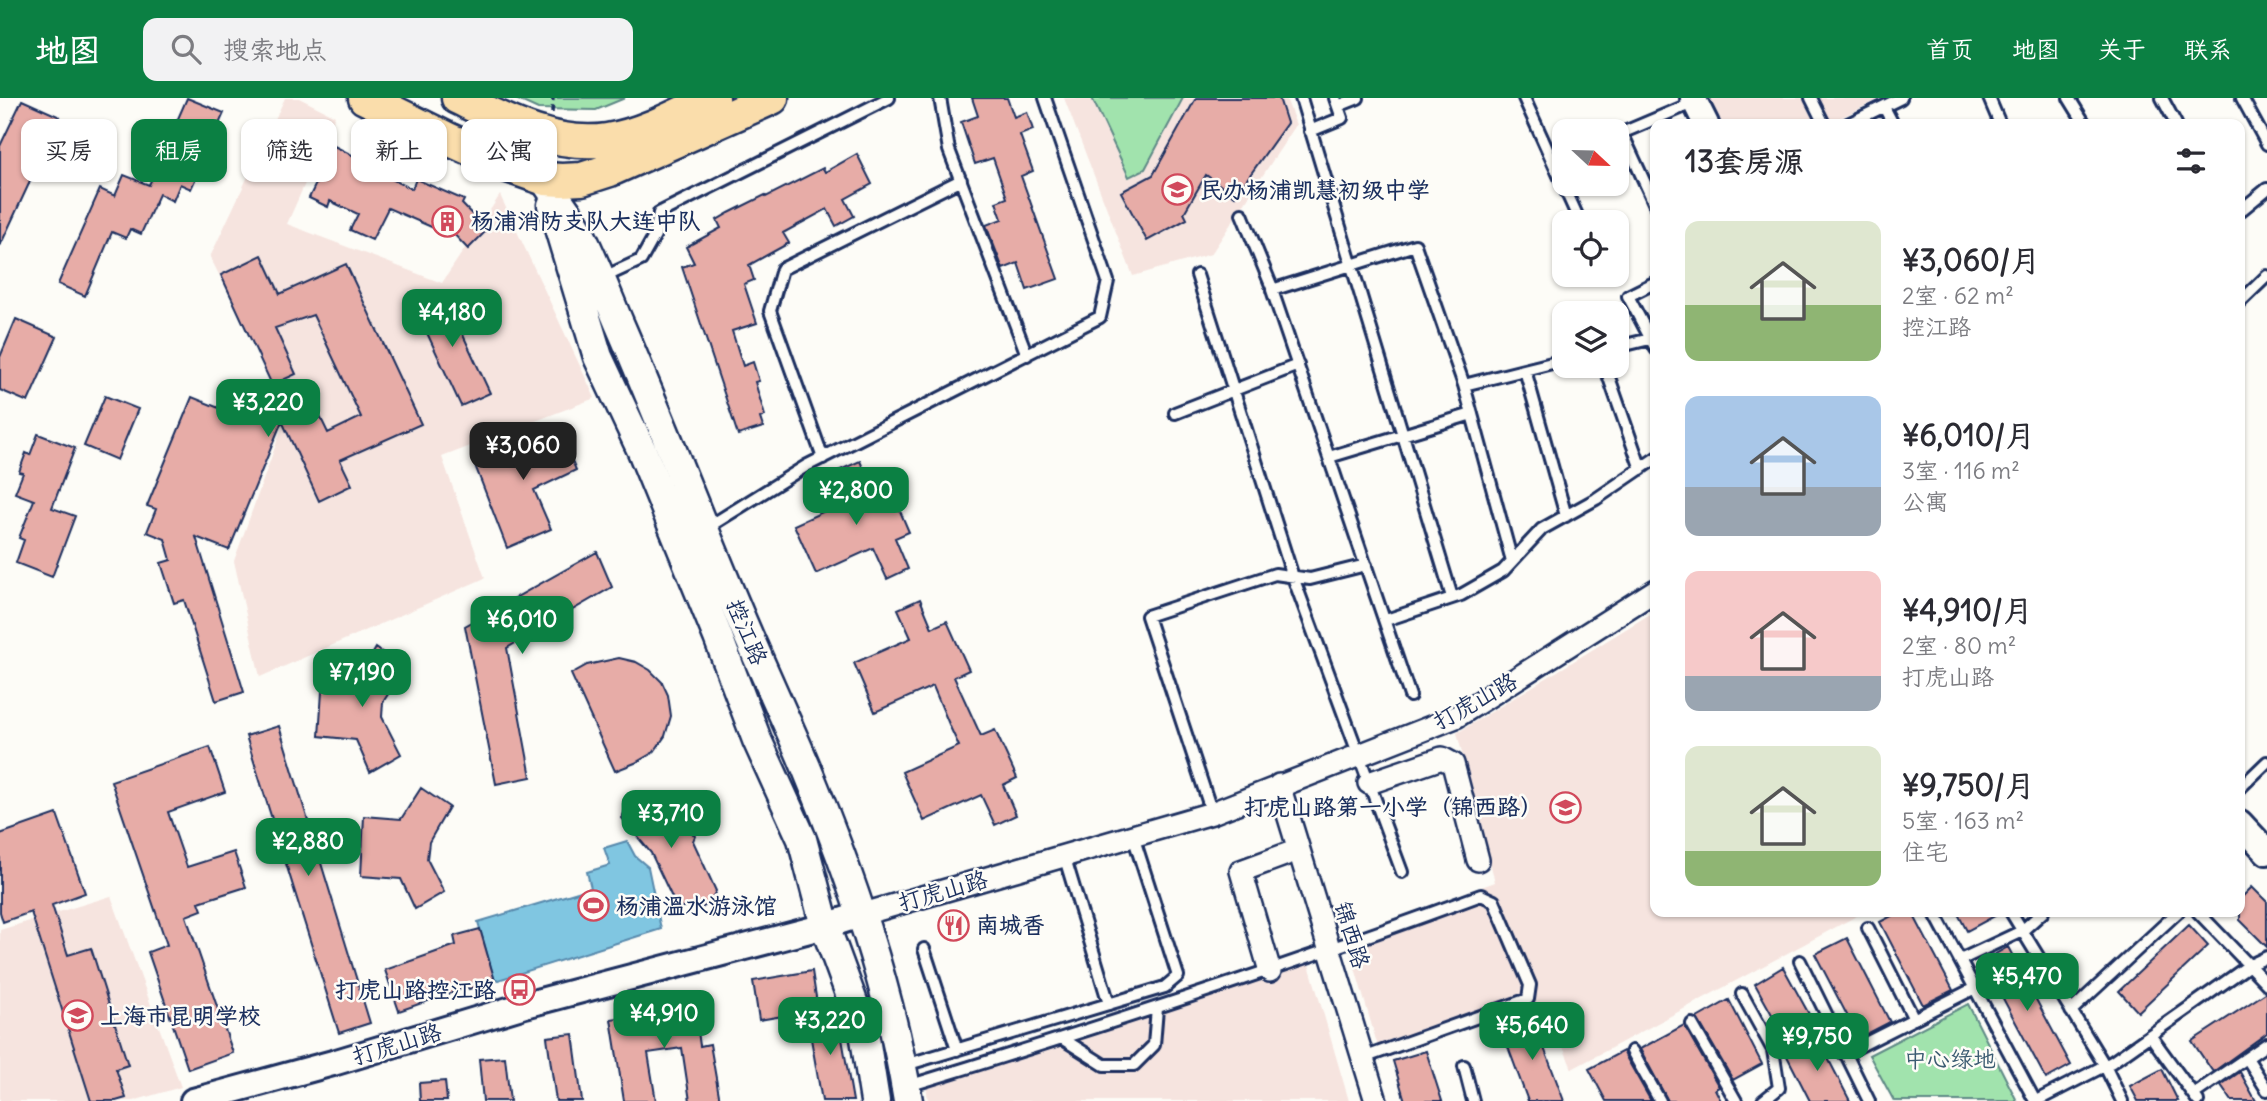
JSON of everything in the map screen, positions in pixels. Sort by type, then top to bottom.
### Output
[{"type":"main road","points":[[365,98],[461,145]]},
{"type":"main road","points":[[458,98],[504,119]]},
{"type":"main road","points":[[557,137],[574,141],[607,141],[634,133],[713,98]]},
{"type":"main road","points":[[557,179],[582,179],[610,170],[772,98]]},
{"type":"main road","name":"控江路","points":[[546,182],[598,357],[642,451],[757,740],[802,839],[825,926],[864,1032],[875,1101]]},
{"type":"main road","name":"控江路","points":[[547,182],[578,230],[600,279],[806,768],[835,843],[880,977],[905,1085]]},
{"type":"street","name":"打虎山路","points":[[193,1101],[333,1063],[525,1005],[825,926],[1212,813],[1456,717],[1650,594]]},
{"type":"street","points":[[1368,783],[1442,758],[1453,764],[1478,860]]},
{"type":"street","name":"锦西路","points":[[1279,785],[1376,1101]]},
{"type":"street","points":[[2245,829],[2267,852]]},
{"type":"street","points":[[1269,971],[1241,871],[1298,850]]},
{"type":"lane","points":[[600,279],[641,260],[654,235],[659,213],[889,98]]},
{"type":"lane","points":[[940,98],[949,150],[1027,355]]},
{"type":"lane","points":[[705,529],[806,466],[1100,317],[1108,281],[1045,98]]},
{"type":"lane","points":[[1301,98],[1452,597]]},
{"type":"lane","points":[[1310,131],[1342,118],[1337,102],[1358,98]]},
{"type":"lane","points":[[1524,98],[1552,161]]},
{"type":"lane","points":[[1811,98],[1822,119]]},
{"type":"lane","points":[[1859,119],[1901,98]]},
{"type":"lane","points":[[1989,98],[1998,119]]},
{"type":"lane","points":[[2069,98],[2081,119]]},
{"type":"lane","points":[[2162,98],[2173,119]]},
{"type":"lane","points":[[2242,98],[2267,144]]},
{"type":"lane","points":[[1884,107],[1890,119]]},
{"type":"lane","points":[[1665,119],[1698,108]]},
{"type":"lane","points":[[1629,131],[1650,124]]},
{"type":"lane","points":[[1629,154],[1650,195]]},
{"type":"lane","points":[[823,458],[770,311],[782,269],[961,180]]},
{"type":"lane","points":[[2245,207],[2267,189]]},
{"type":"lane","points":[[1242,214],[1273,290],[1410,696]]},
{"type":"lane","points":[[1273,290],[1415,245],[1464,385],[1512,561]]},
{"type":"lane","points":[[1197,275],[1293,577],[1402,872]]},
{"type":"lane","points":[[2245,297],[2267,276]]},
{"type":"lane","points":[[1629,344],[1650,338],[1628,296],[1650,285]]},
{"type":"lane","points":[[1464,385],[1552,363]]},
{"type":"lane","points":[[1175,413],[1298,366]]},
{"type":"lane","points":[[1525,370],[1566,516]]},
{"type":"lane","points":[[1609,378],[1641,469]]},
{"type":"lane","points":[[1329,457],[1472,414]]},
{"type":"lane","points":[[1386,621],[1452,597],[1503,571],[1542,529],[1596,499],[1650,462]]},
{"type":"lane","points":[[1212,813],[1147,616],[1275,574],[1310,579],[1366,565]]},
{"type":"lane","points":[[2245,783],[2267,762]]},
{"type":"lane","points":[[905,1085],[957,1050],[1165,987],[1178,976],[1133,836]]},
{"type":"lane","points":[[1064,855],[1110,1004]]},
{"type":"lane","points":[[905,1085],[1063,1039],[1330,951],[1481,895],[1494,901],[1530,985],[1528,999],[1363,1058]]},
{"type":"lane","points":[[1937,917],[2036,1101],[2105,1066],[2248,966],[2267,957]]},
{"type":"lane","points":[[2014,917],[2105,1066],[2122,1101]]},
{"type":"lane","points":[[1960,960],[2022,930],[2037,917]]},
{"type":"lane","points":[[2071,1011],[2173,917]]},
{"type":"lane","points":[[2203,917],[2267,984]]},
{"type":"lane","points":[[1868,928],[1914,1019]]},
{"type":"lane","points":[[924,949],[957,1050]]},
{"type":"lane","points":[[1800,961],[1869,1101]]},
{"type":"lane","points":[[1844,1054],[1975,988]]},
{"type":"lane","points":[[1742,994],[1773,1050],[1779,1088],[1763,1101]]},
{"type":"lane","points":[[1063,1039],[1104,1065],[1134,1065],[1154,1045],[1157,1008]]},
{"type":"lane","points":[[1773,1050],[1829,1022]]},
{"type":"lane","points":[[1692,1024],[1736,1101]]},
{"type":"lane","points":[[2150,1035],[2196,1097],[2267,1044]]},
{"type":"lane","points":[[1632,1051],[1660,1101]]},
{"type":"lane","points":[[2246,1058],[2267,1090]]},
{"type":"lane","points":[[1464,1066],[1473,1101]]},
{"type":"shaded area","points":[[285,98],[299,98],[335,116],[334,119],[275,119]]},
{"type":"shaded area","name":"民办杨浦凯慧初级中学","points":[[1064,98],[1286,98],[1296,125],[1211,254],[1133,276]]},
{"type":"shaded area","points":[[1708,98],[1882,98],[1838,119],[1718,119]]},
{"type":"shaded area","points":[[245,182],[306,182],[287,224],[442,283],[500,195],[595,398],[442,457],[485,578],[260,677],[234,561],[288,411],[210,257]]},
{"type":"shaded area","name":"打虎山路第一小学（锦西路）","points":[[1650,614],[1650,917],[1855,917],[1572,1069],[1545,1002],[1378,1047],[1346,937],[1495,882],[1457,733]]},
{"type":"shaded area","name":"上海市昆明学校","points":[[111,896],[181,1087],[133,1101],[0,1101],[0,930]]},
{"type":"shaded area","points":[[1308,961],[1349,1101],[928,1101],[926,1083]]},
{"type":"green space","points":[[514,98],[625,98],[596,110],[538,109]]},
{"type":"green space","points":[[1092,98],[1183,98],[1145,169],[1129,177]]},
{"type":"green space","name":"中心绿地","points":[[1968,1004],[2017,1101],[1894,1101],[1869,1055]]},
{"type":"water","name":"杨浦温水游泳馆","points":[[627,841],[635,856],[648,867],[661,929],[495,981],[478,922],[591,888],[587,872],[610,865],[604,848]]},
{"type":"building","points":[[187,98],[224,113],[221,119],[178,119]]},
{"type":"building","points":[[972,98],[1007,98],[1014,117],[1027,112],[1033,130],[1020,135],[1033,171],[1021,176],[1058,279],[1027,290],[1018,263],[1003,269],[986,225],[1002,219],[996,202],[1007,198],[993,158],[975,164],[961,122],[978,116]]},
{"type":"building","points":[[1196,98],[1279,98],[1287,123],[1235,196],[1206,175],[1184,213],[1187,219],[1147,241],[1121,192],[1153,175]]},
{"type":"building","points":[[22,100],[60,117],[21,119],[21,182],[30,182],[0,246],[0,146]]},
{"type":"building","points":[[337,148],[351,154],[351,182],[398,182],[412,189],[415,182],[423,182],[464,200],[462,204],[487,230],[468,249],[448,228],[443,232],[388,208],[372,240],[350,230],[358,214],[330,201],[328,207],[309,198],[317,182],[337,182]]},
{"type":"building","points":[[857,154],[872,184],[845,199],[854,216],[836,226],[827,209],[783,233],[789,243],[749,265],[754,280],[744,284],[757,323],[732,331],[743,366],[753,362],[759,381],[755,382],[765,416],[760,418],[763,427],[738,435],[682,267],[694,263],[686,247],[721,228],[717,220],[729,213],[823,168],[825,172]]},
{"type":"building","points":[[124,175],[131,178],[131,182],[149,185],[150,182],[194,182],[191,189],[180,184],[173,201],[159,194],[141,234],[130,229],[126,238],[112,232],[85,296],[58,284],[100,189],[115,196]]},
{"type":"building","points":[[262,255],[280,294],[346,264],[421,424],[340,460],[352,485],[319,501],[282,421],[229,550],[196,537],[244,692],[216,701],[184,600],[174,603],[161,563],[171,560],[165,539],[147,532],[156,509],[147,506],[192,397],[236,415],[243,399],[295,421],[317,410],[328,433],[361,417],[313,315],[275,328],[296,374],[272,385],[221,275]]},
{"type":"building","points":[[443,292],[490,393],[461,406],[414,305]]},
{"type":"building","points":[[16,319],[57,337],[28,402],[0,390],[0,357]]},
{"type":"building","points":[[105,396],[138,409],[117,460],[84,446]]},
{"type":"building","points":[[557,425],[576,470],[534,490],[551,529],[507,548],[473,460]]},
{"type":"building","points":[[38,434],[75,448],[52,508],[75,516],[52,577],[16,563],[24,540],[19,538],[34,500],[15,493],[23,473],[19,472],[26,453],[30,455]]},
{"type":"building","points":[[860,461],[873,490],[888,483],[909,532],[895,538],[908,569],[887,579],[873,548],[816,574],[794,525],[851,499],[838,471]]},
{"type":"building","points":[[597,552],[612,587],[507,648],[531,777],[496,784],[465,626]]},
{"type":"building","points":[[920,599],[932,628],[947,621],[969,670],[954,677],[981,736],[995,730],[1017,778],[1003,785],[1016,815],[995,825],[981,795],[924,821],[902,772],[959,746],[933,686],[875,712],[854,663],[911,638],[898,609]]},
{"type":"building","points":[[376,648],[405,668],[383,702],[382,717],[401,754],[370,772],[356,740],[319,736],[323,677],[358,679]]},
{"type":"building","points":[[619,658],[636,662],[650,670],[662,682],[668,695],[671,716],[665,736],[654,752],[615,771],[571,674],[587,665]]},
{"type":"building","points":[[279,726],[370,1023],[339,1033],[246,736]]},
{"type":"building","points":[[210,747],[225,792],[168,812],[187,867],[234,852],[246,887],[199,902],[202,910],[186,916],[233,1053],[188,1069],[148,952],[167,945],[111,781]]},
{"type":"building","points":[[421,788],[449,807],[429,842],[427,859],[444,892],[415,909],[401,879],[361,876],[364,816],[401,819]]},
{"type":"building","points":[[656,795],[695,836],[693,841],[716,891],[709,903],[700,909],[697,904],[677,908],[651,853],[622,818],[630,798]]},
{"type":"building","points":[[57,814],[85,893],[52,905],[68,955],[91,948],[128,1065],[116,1069],[126,1098],[116,1101],[91,1101],[31,912],[3,922],[0,912],[0,834]]},
{"type":"building","points":[[2252,887],[2267,902],[2267,947],[2240,920],[2240,917],[2245,917],[2245,894]]},
{"type":"building","points":[[1890,917],[1915,917],[1953,990],[1923,1005],[1880,922]]},
{"type":"building","points":[[1960,917],[1993,917],[1967,931]]},
{"type":"building","points":[[2189,925],[2208,946],[2138,1012],[2119,991]]},
{"type":"building","points":[[480,929],[495,981],[469,989],[468,987],[399,1011],[385,970],[456,945],[454,936]]},
{"type":"building","points":[[1847,938],[1890,1022],[1859,1038],[1815,954]]},
{"type":"building","points":[[2008,947],[2071,1065],[2046,1079],[1983,961]]},
{"type":"building","points":[[1783,967],[1810,1016],[1807,1018],[1810,1023],[1784,1036],[1755,984]]},
{"type":"building","points":[[812,971],[818,1010],[759,1020],[753,981]]},
{"type":"building","points":[[2267,992],[2267,1033],[2213,1072],[2192,1041]]},
{"type":"building","points":[[693,994],[700,1046],[710,1044],[720,1101],[690,1101],[682,1048],[648,1053],[656,1101],[624,1101],[611,1019],[668,1010],[666,998]]},
{"type":"building","points":[[1729,1000],[1762,1064],[1733,1080],[1697,1018]]},
{"type":"building","points":[[837,1010],[853,1101],[822,1101],[807,1016]]},
{"type":"building","points":[[1532,1016],[1564,1101],[1528,1101],[1501,1028]]},
{"type":"building","points":[[1684,1025],[1719,1087],[1715,1089],[1721,1101],[1668,1101],[1640,1049]]},
{"type":"building","points":[[573,1034],[582,1101],[556,1101],[547,1037]]},
{"type":"building","points":[[1817,1037],[1850,1101],[1810,1101],[1787,1056],[1793,1052],[1791,1050]]},
{"type":"building","points":[[1426,1051],[1442,1101],[1405,1101],[1393,1061]]},
{"type":"building","points":[[1623,1051],[1651,1101],[1606,1101],[1589,1069]]},
{"type":"building","points":[[505,1057],[510,1101],[483,1101],[479,1059]]},
{"type":"building","points":[[2162,1069],[2178,1101],[2138,1101],[2130,1086]]},
{"type":"building","points":[[2240,1072],[2256,1101],[2232,1101],[2221,1085]]},
{"type":"building","points":[[445,1081],[447,1101],[420,1101],[419,1083]]},
{"type":"place","name":"民办杨浦凯慧初级中学","points":[[1177,190]]},
{"type":"place","name":"杨浦消防支队大连中队","points":[[448,221]]},
{"type":"place","name":"打虎山路第一小学（锦西路）","points":[[1566,807]]},
{"type":"place","name":"杨浦温水游泳馆","points":[[593,906]]},
{"type":"place","name":"南城香","points":[[953,925]]},
{"type":"place","name":"打虎山路控江路","points":[[519,990]]},
{"type":"place","name":"上海市昆明学校","points":[[77,1016]]}]
